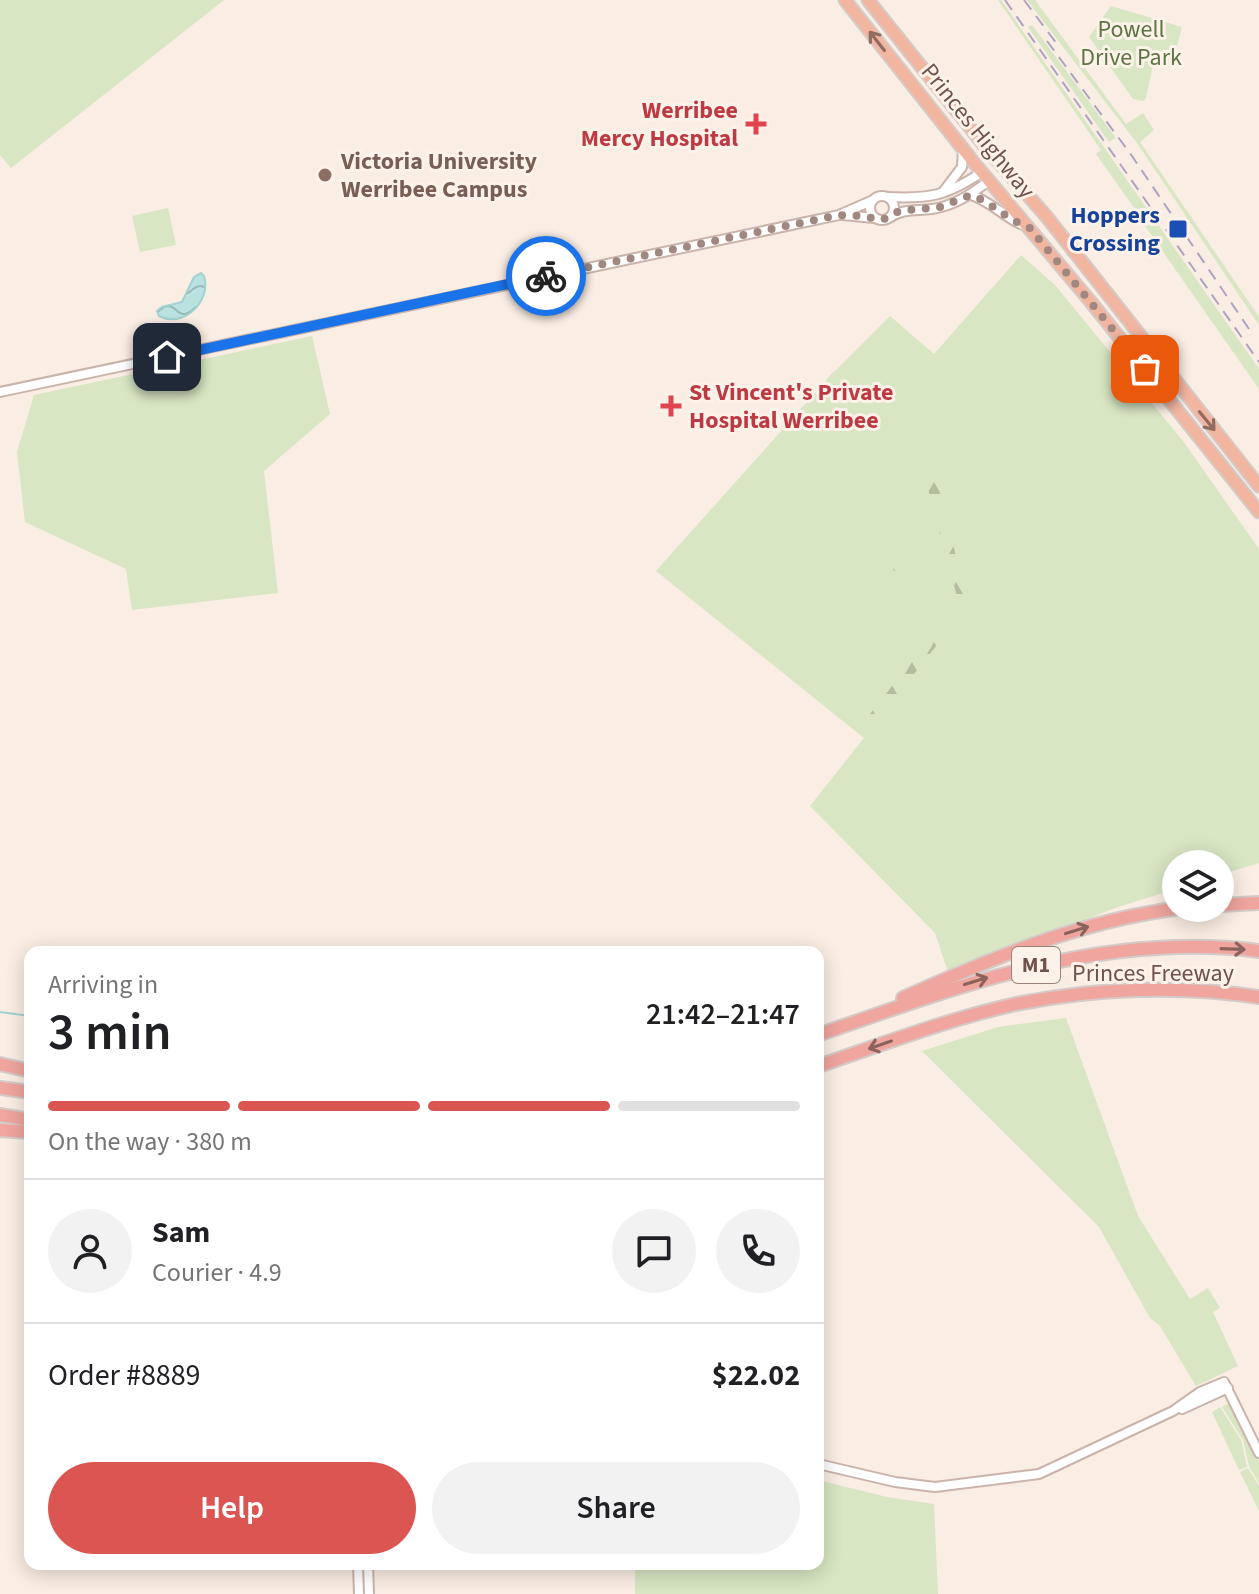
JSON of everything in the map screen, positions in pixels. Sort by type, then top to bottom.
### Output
[{"type":"highway","name":"Princes Highway","points":[[845,0],[1259,512]]},
{"type":"highway","name":"Princes Highway","points":[[868,0],[1090,271],[1255,481]]},
{"type":"highway","points":[[985,176],[1000,164]]},
{"type":"highway","points":[[1043,244],[1071,249]]},
{"type":"highway","points":[[1090,271],[1085,281],[1090,301]]},
{"type":"highway","points":[[1236,481],[1255,481]]},
{"type":"highway","points":[[1234,904],[1259,903]]},
{"type":"highway","points":[[824,1032],[961,972],[1045,940],[1119,919],[1162,911]]},
{"type":"highway","name":"Princes Freeway","points":[[824,1033],[988,977],[1078,956],[1183,948],[1259,951]]},
{"type":"highway","name":"Princes Freeway","points":[[824,1064],[952,1021],[1063,996],[1119,991],[1195,991],[1259,997]]},
{"type":"highway","points":[[0,1064],[24,1070]]},
{"type":"highway","points":[[0,1088],[24,1091]]},
{"type":"highway","points":[[0,1115],[24,1119]]},
{"type":"highway","points":[[0,1130],[24,1132]]},
{"type":"street","points":[[940,195],[962,167],[963,149]]},
{"type":"street","points":[[839,215],[889,218],[899,211],[940,207],[971,195],[985,176]]},
{"type":"street","points":[[0,392],[839,215],[878,196],[923,198],[940,195],[985,176]]},
{"type":"street","points":[[971,195],[989,202],[1014,223],[1029,227]]},
{"type":"street","points":[[888,197],[894,207],[889,218]]},
{"type":"street","points":[[871,201],[870,209],[876,219]]},
{"type":"street","points":[[824,1465],[895,1482],[935,1487],[1039,1474],[1173,1411],[1200,1392],[1226,1385],[1259,1453]]},
{"type":"street","points":[[358,1570],[359,1594]]},
{"type":"street","points":[[368,1570],[369,1594]]},
{"type":"green space","points":[[0,0],[224,0],[11,168],[0,155]]},
{"type":"green space","points":[[998,0],[1001,0],[1259,369],[1259,389],[1140,219],[1143,216],[1096,154],[1101,150]]},
{"type":"green space","points":[[1027,0],[1035,0],[1126,124],[1143,113],[1154,130],[1140,142],[1259,317],[1259,325],[1137,143]]},
{"type":"green space","name":"Powell Drive Park","points":[[1111,6],[1182,27],[1171,68],[1153,65],[1143,101],[1133,99],[1089,37]]},
{"type":"green space","points":[[1032,25],[1116,138],[1109,142],[1028,27]]},
{"type":"green space","points":[[168,208],[176,245],[140,252],[132,216]]},
{"type":"green space","points":[[1021,255],[1055,285],[1183,441],[1259,549],[1259,863],[1234,871],[1234,850],[1162,850],[1162,893],[948,972],[935,933],[810,806],[864,738],[656,571],[833,373],[890,316],[934,354]]},
{"type":"green space","points":[[312,336],[330,414],[264,471],[278,593],[132,610],[126,569],[25,522],[17,452],[34,395]]},
{"type":"green space","points":[[833,372],[933,466],[967,599],[958,600],[923,471],[826,380]]},
{"type":"green space","points":[[911,555],[924,560],[921,572],[913,579],[893,570],[897,558]]},
{"type":"green space","points":[[949,614],[956,621],[880,717],[870,714]]},
{"type":"green space","points":[[1066,1018],[1138,1216],[1190,1299],[1208,1288],[1220,1308],[1213,1312],[1238,1366],[1196,1386],[1160,1326],[1150,1318],[1099,1227],[922,1051],[998,1027]]},
{"type":"green space","points":[[1229,1403],[1259,1461],[1259,1483],[1249,1466],[1243,1440],[1222,1407]]},
{"type":"green space","points":[[1220,1407],[1241,1440],[1247,1467],[1239,1470],[1212,1412]]},
{"type":"green space","points":[[1248,1468],[1259,1486],[1259,1511],[1240,1472]]},
{"type":"green space","points":[[824,1481],[887,1497],[934,1504],[938,1594],[635,1594],[635,1570],[824,1570]]},
{"type":"water","points":[[201,273],[204,276],[204,295],[194,310],[177,319],[159,316],[157,311],[162,307],[182,302],[194,277]]},
{"type":"waterway","points":[[0,1012],[24,1015]]},
{"type":"railway","points":[[1005,0],[1259,362]]},
{"type":"railway","points":[[1024,0],[1060,48]]},
{"type":"railway","points":[[1047,41],[1132,156],[1249,329]]},
{"type":"way so far","points":[[546,276],[839,215],[886,220],[899,211],[929,210],[956,203],[971,195],[989,202],[1014,223],[1029,227],[1145,369]]},
{"type":"place","name":"Werribee Mercy Hospital","points":[[756,124]]},
{"type":"place","name":"Victoria University Werribee Campus","points":[[325,175]]},
{"type":"place","name":"Hoppers Crossing","points":[[1178,229]]},
{"type":"place","name":"St Vincent's Private Hospital Werribee","points":[[671,406]]},
{"type":"route","points":[[167,357],[546,276]]}]
